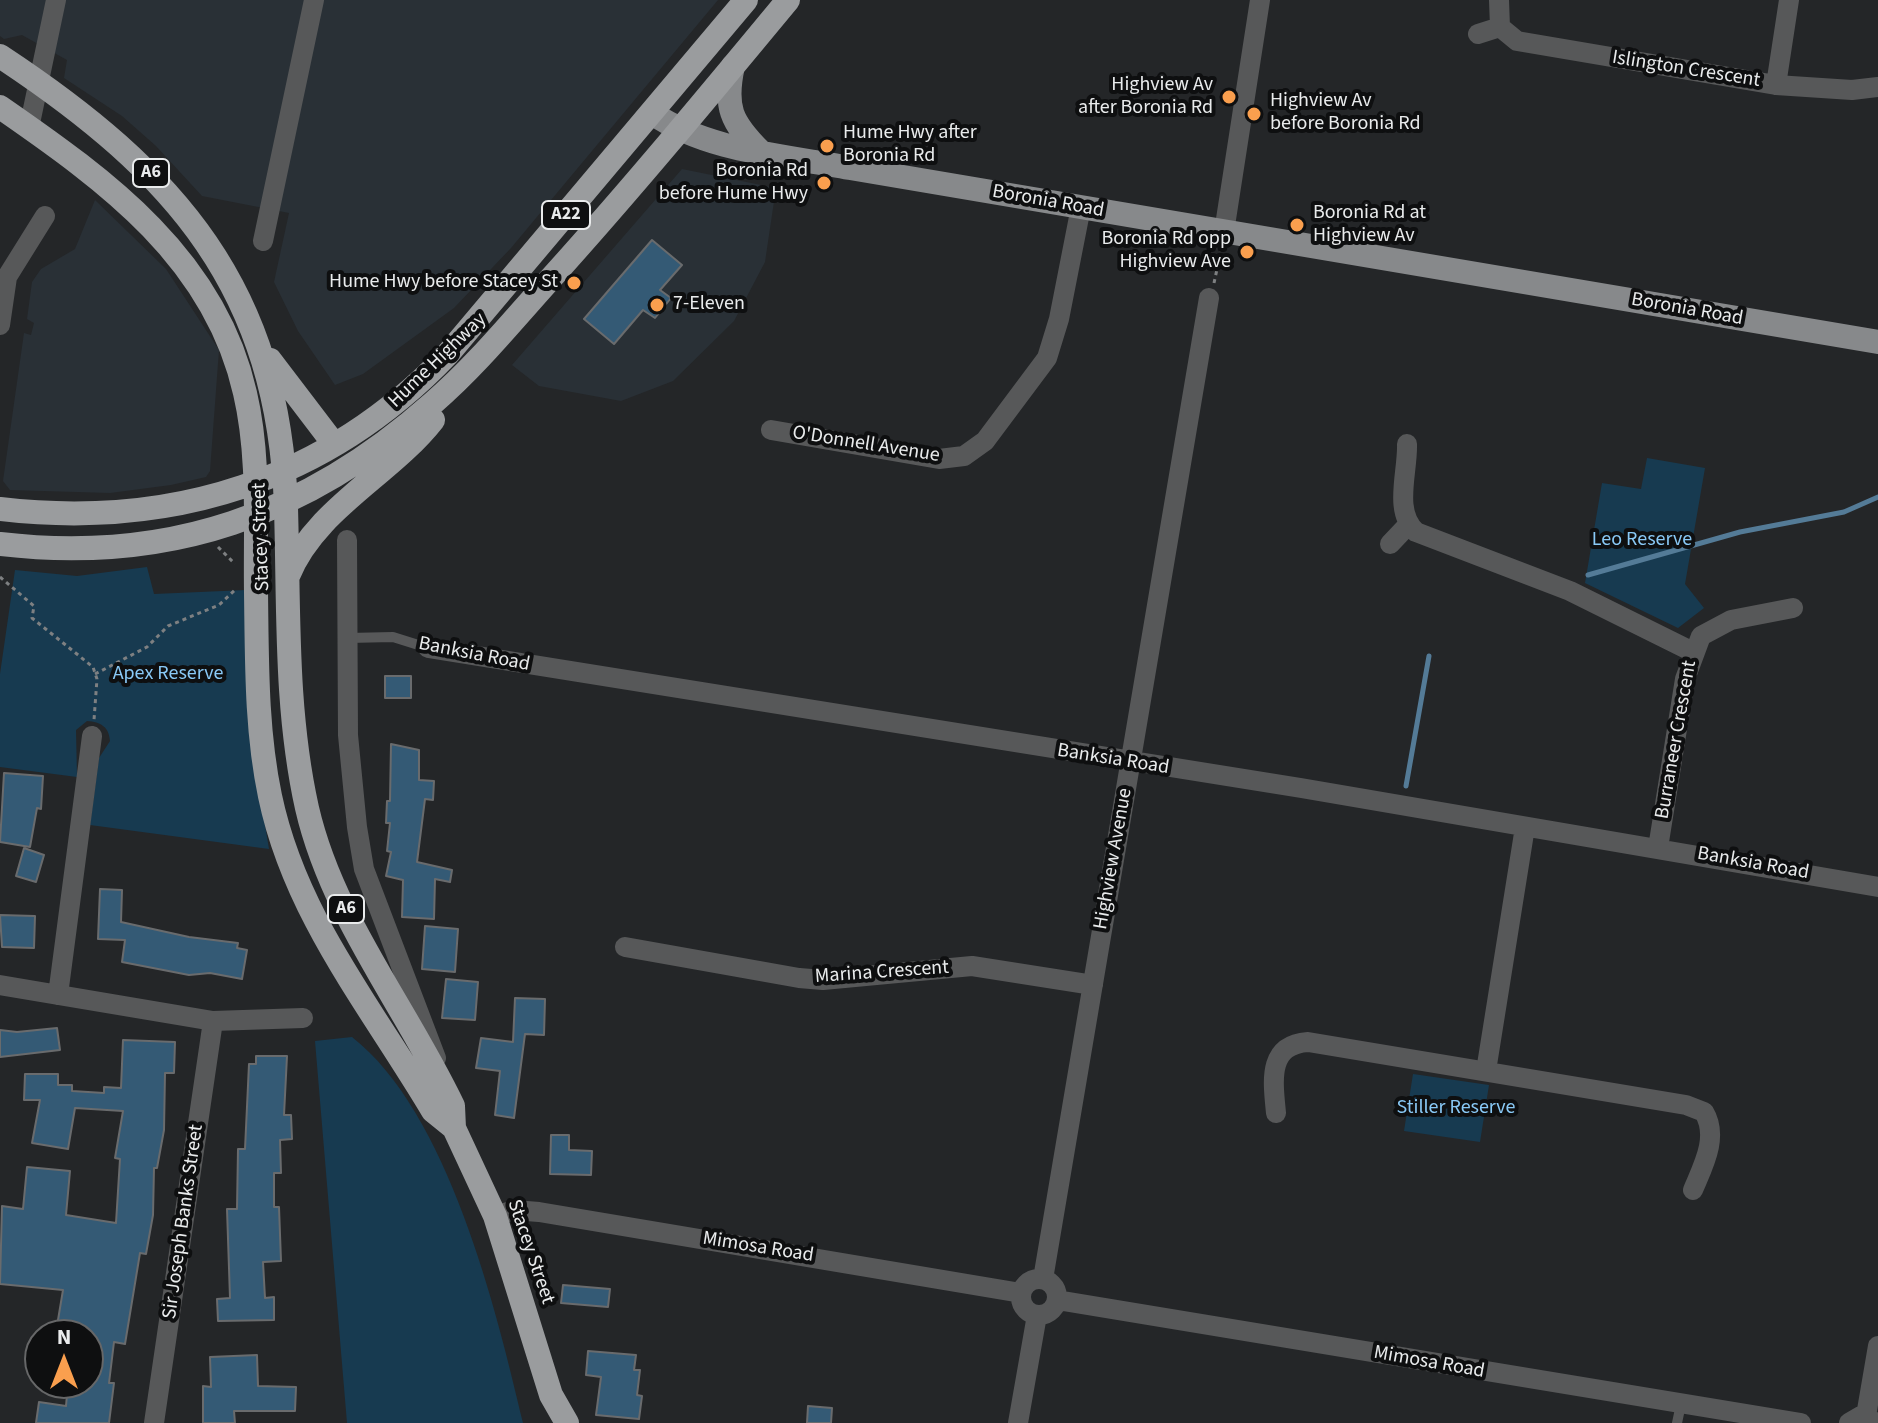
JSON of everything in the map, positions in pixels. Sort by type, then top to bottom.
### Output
[{"type":"highway","name":"Hume Highway","points":[[0,509],[78,516],[191,504],[255,484],[284,470],[334,444],[387,409],[436,366],[746,0]]},
{"type":"highway","name":"Hume Highway","points":[[0,544],[67,549],[139,544],[206,531],[286,505],[340,475],[434,403],[486,352],[679,131],[788,0]]},
{"type":"highway","name":"Stacey Street","points":[[0,56],[98,126],[176,200],[218,258],[261,348],[280,430],[284,470],[295,751],[315,838],[354,925],[447,1092],[453,1106],[454,1128],[495,1216],[551,1395],[567,1423]]},
{"type":"highway","name":"Stacey Street","points":[[0,107],[138,210],[191,271],[214,308],[234,350],[246,395],[255,484],[259,733],[286,856],[340,967],[433,1111],[454,1128]]},
{"type":"highway","points":[[261,348],[334,444]]},
{"type":"highway","points":[[287,577],[293,562],[317,531],[424,432],[486,352]]},
{"type":"highway","name":"Stacey Street","points":[[549,1423],[551,1395]]},
{"type":"main road","points":[[733,66],[727,92],[731,111],[740,131],[760,151]]},
{"type":"main road","name":"Boronia Road","points":[[652,113],[679,131],[704,141],[1878,342]]},
{"type":"street","points":[[29,128],[56,0]]},
{"type":"street","points":[[263,241],[314,0]]},
{"type":"street","points":[[1224,232],[1260,0]]},
{"type":"street","points":[[1478,34],[1500,27],[1499,0]]},
{"type":"street","points":[[1776,85],[1789,0]]},
{"type":"street","name":"Islington Crescent","points":[[1500,27],[1517,41],[1776,85],[1852,90],[1878,87]]},
{"type":"street","name":"O'Donnell Avenue","points":[[771,430],[939,459],[954,459],[975,450],[1047,358],[1057,329],[1081,207]]},
{"type":"street","points":[[0,325],[7,277],[45,216]]},
{"type":"street","name":"Highview Avenue","points":[[1043,1279],[1209,298]]},
{"type":"street","points":[[1407,444],[1403,506],[1408,525],[1434,540],[1570,591],[1693,652]]},
{"type":"street","points":[[1390,544],[1408,525]]},
{"type":"street","name":"Stacey Street","points":[[347,540],[348,735],[364,869],[393,951],[431,1042],[447,1092]]},
{"type":"street","name":"Burraneer Crescent","points":[[1658,848],[1683,691],[1693,652],[1701,636],[1714,626],[1793,608]]},
{"type":"street","name":"Banksia Road","points":[[428,648],[1658,848],[1878,887]]},
{"type":"street","points":[[58,995],[92,736]]},
{"type":"street","points":[[1486,1071],[1525,827]]},
{"type":"street","name":"Marina Crescent","points":[[625,947],[823,980],[972,966],[1093,985]]},
{"type":"street","points":[[0,985],[213,1021],[303,1018]]},
{"type":"street","name":"Sir Joseph Banks Street","points":[[154,1423],[213,1021]]},
{"type":"street","points":[[1276,1113],[1275,1070],[1288,1038],[1708,1108],[1709,1148],[1693,1190]]},
{"type":"street","name":"Mimosa Road","points":[[495,1216],[526,1210],[1021,1293]]},
{"type":"street","points":[[1043,1279],[1054,1286],[1057,1300],[1050,1312],[1037,1315],[1024,1308],[1021,1293],[1031,1280],[1043,1279]]},
{"type":"street","name":"Mimosa Road","points":[[1057,1300],[1679,1414],[1801,1423]]},
{"type":"street","points":[[1018,1423],[1037,1315]]},
{"type":"street","points":[[1864,1421],[1878,1346]]},
{"type":"lane","name":"Banksia Road","points":[[348,638],[393,637],[428,648]]},
{"type":"path","points":[[1209,298],[1218,273],[1224,232]]},
{"type":"path","points":[[218,547],[229,556],[239,572]]},
{"type":"path","points":[[0,577],[34,606],[32,618],[83,657],[95,674],[92,736]]},
{"type":"path","points":[[95,674],[147,647],[168,626],[219,605],[238,586]]},
{"type":"shaded area","points":[[0,0],[718,0],[511,248],[454,308],[363,374],[335,385],[298,331],[274,282],[289,213],[202,196],[156,146],[122,116],[64,78],[67,60],[22,35],[4,39],[0,36]]},
{"type":"shaded area","points":[[682,169],[776,188],[765,262],[734,321],[673,381],[621,401],[539,386],[512,365]]},
{"type":"shaded area","points":[[95,200],[166,269],[219,350],[210,471],[206,477],[171,485],[110,493],[10,490],[3,481],[24,333],[31,335],[34,323],[27,319],[32,282],[41,269],[75,249]]},
{"type":"green space","name":"Leo Reserve","points":[[1647,458],[1705,468],[1685,584],[1704,608],[1678,628],[1585,583],[1602,483],[1641,489]]},
{"type":"green space","name":"Apex Reserve","points":[[147,567],[154,594],[246,590],[251,740],[269,849],[90,825],[99,758],[110,741],[106,729],[96,723],[87,721],[76,730],[77,777],[0,767],[0,674],[15,570],[77,576]]},
{"type":"green space","points":[[352,1037],[386,1070],[415,1113],[441,1162],[482,1270],[523,1423],[347,1423],[315,1041]]},
{"type":"green space","name":"Stiller Reserve","points":[[1413,1074],[1489,1085],[1480,1142],[1404,1131]]},
{"type":"building","points":[[652,240],[682,265],[660,290],[671,298],[655,318],[643,310],[614,344],[584,319]]},
{"type":"building","points":[[385,676],[411,676],[411,698],[385,698]]},
{"type":"building","points":[[391,744],[419,750],[419,780],[434,781],[433,800],[425,799],[417,862],[452,870],[450,882],[435,879],[434,919],[402,917],[403,880],[386,876],[391,852],[387,851],[390,823],[386,823],[387,801],[390,801]]},
{"type":"building","points":[[4,773],[43,776],[41,809],[37,808],[30,847],[0,842]]},
{"type":"building","points":[[24,848],[44,855],[36,882],[16,876]]},
{"type":"building","points":[[100,889],[122,890],[121,922],[189,937],[238,943],[237,948],[247,950],[242,979],[210,973],[189,975],[122,962],[125,940],[98,939]]},
{"type":"building","points":[[0,915],[35,916],[34,948],[2,947]]},
{"type":"building","points":[[425,926],[458,929],[455,972],[422,969]]},
{"type":"building","points":[[446,979],[478,982],[475,1020],[442,1018]]},
{"type":"building","points":[[515,998],[545,999],[544,1035],[525,1034],[514,1118],[495,1115],[500,1071],[476,1068],[481,1038],[513,1042]]},
{"type":"building","points":[[57,1028],[60,1050],[0,1057],[0,1030],[17,1032]]},
{"type":"building","points":[[123,1040],[175,1042],[174,1073],[165,1073],[164,1130],[157,1168],[154,1168],[153,1215],[146,1254],[140,1253],[125,1344],[114,1342],[109,1383],[114,1383],[109,1423],[36,1423],[39,1402],[66,1406],[67,1399],[104,1399],[104,1319],[58,1319],[63,1290],[0,1284],[2,1206],[23,1209],[27,1167],[70,1171],[66,1215],[116,1223],[120,1159],[115,1158],[123,1111],[75,1108],[68,1149],[32,1143],[40,1100],[24,1100],[25,1074],[58,1074],[58,1085],[72,1085],[72,1091],[104,1093],[104,1087],[121,1088]]},
{"type":"building","points":[[256,1056],[287,1056],[284,1115],[291,1115],[292,1139],[280,1140],[281,1173],[274,1173],[274,1207],[279,1207],[281,1261],[263,1262],[265,1298],[274,1297],[274,1320],[218,1321],[217,1299],[230,1298],[227,1209],[237,1209],[238,1149],[245,1149],[249,1064],[256,1064]]},
{"type":"building","points":[[551,1135],[569,1135],[569,1150],[592,1151],[591,1175],[550,1174]]},
{"type":"building","points":[[563,1285],[610,1289],[608,1307],[561,1303]]},
{"type":"building","points":[[588,1351],[636,1355],[634,1370],[640,1370],[637,1395],[642,1396],[639,1419],[596,1415],[601,1377],[586,1375]]},
{"type":"building","points":[[257,1355],[258,1386],[296,1387],[295,1411],[234,1411],[235,1423],[203,1423],[203,1386],[211,1387],[210,1357]]},
{"type":"building","points":[[808,1406],[832,1408],[831,1423],[807,1423]]},
{"type":"waterway","points":[[1588,575],[1740,532],[1844,512],[1878,497]]},
{"type":"waterway","points":[[1406,786],[1429,656]]},
{"type":"place","name":"Highview Av after Boronia Rd","points":[[1229,97]]},
{"type":"place","name":"Highview Av before Boronia Rd","points":[[1254,114]]},
{"type":"place","name":"Hume Hwy after Boronia Rd","points":[[827,146]]},
{"type":"place","name":"Boronia Rd before Hume Hwy","points":[[824,183]]},
{"type":"place","name":"Boronia Rd at Highview Av","points":[[1297,225]]},
{"type":"place","name":"Boronia Rd opp Highview Ave","points":[[1247,252]]},
{"type":"place","name":"Hume Hwy before Stacey St","points":[[574,283]]},
{"type":"place","name":"7-Eleven","points":[[657,305]]}]
